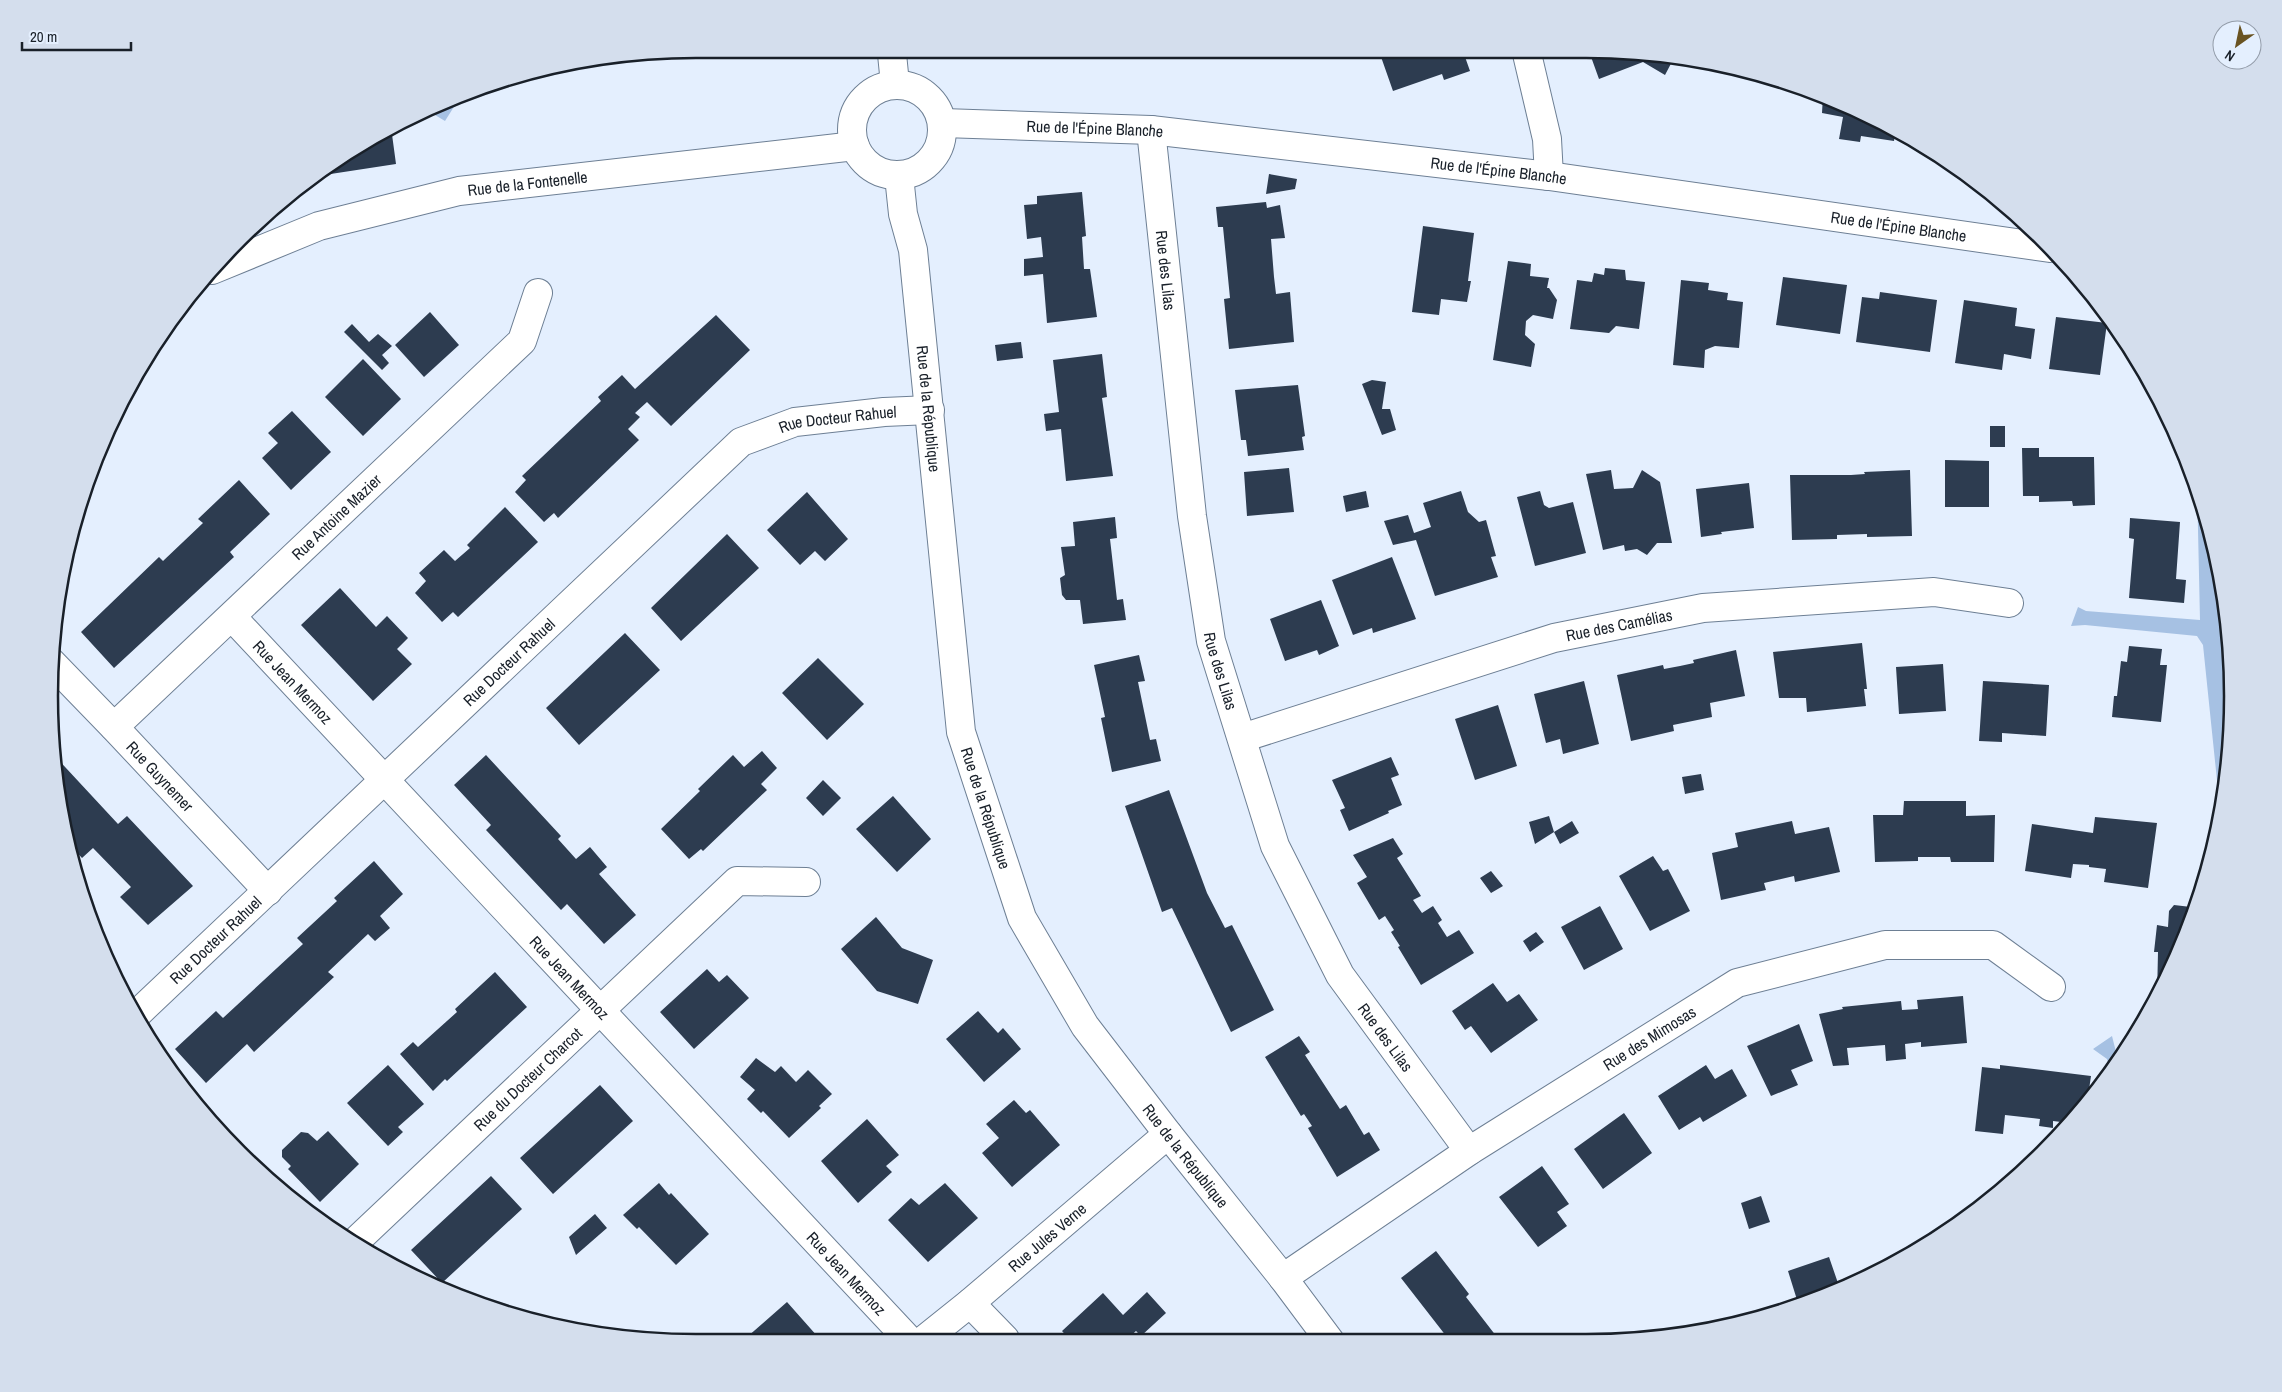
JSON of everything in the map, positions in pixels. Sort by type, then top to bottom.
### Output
[{"type":"street","points":[[892,58],[895,84]]},
{"type":"street","points":[[1528,58],[1547,139],[1548,176]]},
{"type":"street","points":[[895,84],[908,86],[920,91],[931,99],[943,123],[942,138],[937,153],[927,165],[914,172],[899,176],[885,174],[872,168],[862,159],[855,146],[852,132],[853,118],[859,105],[869,95],[881,88],[895,84]]},
{"type":"street","name":"Rue de l'Épine Blanche","points":[[943,123],[1151,130],[1548,176],[2038,246]]},
{"type":"street","name":"Rue des Lilas","points":[[1151,130],[1192,516],[1211,641],[1275,846],[1340,975],[1469,1151]]},
{"type":"street","name":"Rue de la Fontenelle","points":[[227,264],[319,226],[459,191],[855,146]]},
{"type":"street","name":"Rue de la République","points":[[899,176],[903,214],[913,250],[961,732],[1022,918],[1085,1026],[1325,1334]]},
{"type":"street","name":"Rue Antoine Mazier","points":[[114,727],[522,341],[538,292]]},
{"type":"street","name":"Rue Docteur Rahuel","points":[[141,1011],[741,442],[795,422],[884,412],[930,410]]},
{"type":"street","name":"Rue des Camélias","points":[[1242,738],[1554,638],[1703,608],[1934,592],[2009,603]]},
{"type":"street","name":"Rue Jean Mermoz","points":[[232,617],[903,1334]]},
{"type":"street","name":"Rue Guynemer","points":[[59,670],[268,891]]},
{"type":"street","name":"Rue du Docteur Charcot","points":[[359,1238],[602,1011],[737,881],[806,882]]},
{"type":"street","name":"Rue des Mimosas","points":[[1283,1278],[1469,1151],[1737,983],[1885,945],[1993,945],[2051,987]]},
{"type":"street","name":"Rue Jules Verne","points":[[931,1334],[1168,1134]]},
{"type":"street","points":[[970,1303],[1000,1334]]},
{"type":"shaded area","points":[[455,105],[445,121],[434,114]]},
{"type":"shaded area","points":[[2198,513],[2212,571],[2223,654],[2223,738],[2218,787],[2203,645],[2197,636],[2085,625],[2071,626],[2078,607],[2086,611],[2200,620]]},
{"type":"shaded area","points":[[2112,1036],[2116,1052],[2108,1063],[2107,1059],[2093,1049]]},
{"type":"building","points":[[1381,58],[1465,58],[1470,71],[1444,80],[1442,74],[1393,91]]},
{"type":"building","points":[[1591,58],[1628,59],[1671,63],[1665,75],[1643,62],[1599,79]]},
{"type":"building","points":[[1823,103],[1868,123],[1895,137],[1894,141],[1861,136],[1860,142],[1839,139],[1843,117],[1822,113]]},
{"type":"building","points":[[392,135],[396,164],[328,174]]},
{"type":"building","points":[[1269,174],[1297,179],[1295,189],[1266,194]]},
{"type":"building","points":[[1082,192],[1086,236],[1082,237],[1084,269],[1090,269],[1097,317],[1047,323],[1043,274],[1024,276],[1024,259],[1043,257],[1041,237],[1027,239],[1024,205],[1037,204],[1037,196]]},
{"type":"building","points":[[1266,202],[1267,208],[1280,205],[1285,238],[1271,239],[1274,277],[1276,294],[1290,292],[1294,342],[1229,349],[1224,299],[1230,298],[1223,227],[1218,227],[1216,207]]},
{"type":"building","points":[[1423,226],[1474,233],[1468,281],[1471,281],[1467,302],[1441,299],[1439,315],[1412,312]]},
{"type":"building","points":[[1508,261],[1531,264],[1530,276],[1549,278],[1547,288],[1549,288],[1557,300],[1553,319],[1533,315],[1526,321],[1525,335],[1535,344],[1531,367],[1493,360]]},
{"type":"building","points":[[1605,268],[1625,270],[1626,280],[1645,282],[1639,329],[1616,326],[1609,333],[1570,329],[1577,280],[1592,282],[1594,273],[1604,275]]},
{"type":"building","points":[[1783,277],[1847,285],[1840,334],[1776,325]]},
{"type":"building","points":[[1681,280],[1709,283],[1708,290],[1728,293],[1727,300],[1743,302],[1739,348],[1715,346],[1705,350],[1704,368],[1673,365]]},
{"type":"building","points":[[1880,292],[1937,300],[1930,352],[1856,342],[1862,297],[1879,299]]},
{"type":"building","points":[[1964,300],[2017,308],[2015,326],[2035,329],[2031,359],[2004,354],[2002,370],[1955,363]]},
{"type":"building","points":[[430,312],[459,345],[424,377],[395,345]]},
{"type":"building","points":[[716,315],[750,350],[671,426],[647,402],[635,413],[640,417],[628,429],[639,440],[558,518],[554,513],[544,522],[515,492],[526,480],[522,476],[601,401],[598,397],[622,375],[635,389]]},
{"type":"building","points":[[2056,317],[2104,323],[2107,326],[2100,375],[2049,369]]},
{"type":"building","points":[[352,324],[369,342],[378,334],[392,346],[382,355],[389,363],[382,370],[344,332]]},
{"type":"building","points":[[1021,342],[1023,358],[997,361],[995,345]]},
{"type":"building","points":[[1102,354],[1107,397],[1102,398],[1113,476],[1066,481],[1061,429],[1046,431],[1044,414],[1059,412],[1053,360]]},
{"type":"building","points":[[363,359],[401,399],[363,436],[325,397]]},
{"type":"building","points":[[1372,380],[1386,382],[1382,409],[1390,409],[1396,430],[1382,435],[1362,384]]},
{"type":"building","points":[[1298,385],[1305,436],[1302,437],[1304,450],[1248,456],[1246,440],[1241,440],[1235,390]]},
{"type":"building","points":[[292,411],[331,452],[291,490],[262,458],[278,443],[268,433]]},
{"type":"building","points":[[1990,426],[2005,426],[2005,447],[1990,447]]},
{"type":"building","points":[[2022,448],[2039,448],[2039,457],[2094,457],[2095,505],[2073,506],[2072,501],[2039,502],[2039,496],[2023,496]]},
{"type":"building","points":[[1945,460],[1989,461],[1989,507],[1945,507]]},
{"type":"building","points":[[1289,468],[1294,512],[1247,516],[1244,472]]},
{"type":"building","points":[[1611,470],[1614,489],[1633,488],[1642,470],[1660,482],[1672,543],[1657,543],[1647,555],[1637,549],[1625,551],[1624,545],[1603,550],[1586,474]]},
{"type":"building","points":[[1910,470],[1912,536],[1867,537],[1867,534],[1837,535],[1837,539],[1792,540],[1790,475],[1851,475],[1865,474],[1864,472]]},
{"type":"building","points":[[239,480],[270,514],[230,552],[234,557],[114,668],[81,632],[159,557],[163,561],[203,523],[198,519]]},
{"type":"building","points":[[1749,483],[1754,528],[1721,532],[1722,534],[1701,537],[1696,489]]},
{"type":"building","points":[[1366,491],[1369,507],[1346,512],[1343,496]]},
{"type":"building","points":[[1461,491],[1468,512],[1479,522],[1486,520],[1496,556],[1491,557],[1498,577],[1435,596],[1416,540],[1393,545],[1384,521],[1408,515],[1414,533],[1431,527],[1423,503]]},
{"type":"building","points":[[1540,491],[1544,505],[1549,508],[1573,502],[1586,553],[1535,566],[1517,497]]},
{"type":"building","points":[[807,492],[848,539],[825,561],[815,551],[800,565],[767,530]]},
{"type":"building","points":[[505,507],[538,542],[458,617],[453,612],[442,622],[415,593],[426,581],[419,573],[444,550],[455,561],[470,548],[467,545]]},
{"type":"building","points":[[1115,517],[1117,538],[1110,539],[1117,600],[1123,599],[1126,620],[1083,624],[1080,600],[1066,600],[1062,595],[1060,578],[1065,575],[1061,547],[1075,546],[1073,522]]},
{"type":"building","points":[[2130,518],[2180,522],[2176,579],[2186,580],[2184,603],[2129,598],[2134,539],[2129,538]]},
{"type":"building","points":[[727,534],[759,568],[681,641],[651,608]]},
{"type":"building","points":[[1392,557],[1416,619],[1373,633],[1372,628],[1353,635],[1332,580]]},
{"type":"building","points":[[340,588],[376,627],[387,616],[408,638],[397,649],[412,664],[373,701],[301,625]]},
{"type":"building","points":[[1321,600],[1339,646],[1319,655],[1317,650],[1285,661],[1270,619]]},
{"type":"building","points":[[625,633],[660,670],[579,745],[546,708]]},
{"type":"building","points":[[1862,643],[1867,689],[1864,689],[1866,706],[1807,712],[1806,698],[1779,698],[1773,652]]},
{"type":"building","points":[[2129,646],[2162,649],[2160,665],[2167,665],[2161,722],[2112,717],[2114,696],[2117,696],[2121,661],[2127,662]]},
{"type":"building","points":[[1736,650],[1745,696],[1710,703],[1712,717],[1673,725],[1674,731],[1631,741],[1617,675],[1663,665],[1664,669],[1680,666],[1694,663],[1693,660]]},
{"type":"building","points":[[1139,655],[1145,681],[1138,682],[1150,740],[1156,739],[1161,761],[1112,772],[1101,718],[1105,717],[1094,665]]},
{"type":"building","points":[[818,658],[864,704],[827,740],[782,693]]},
{"type":"building","points":[[1943,664],[1946,711],[1899,714],[1896,667]]},
{"type":"building","points":[[1584,681],[1599,744],[1563,754],[1560,739],[1546,743],[1534,694]]},
{"type":"building","points":[[1983,681],[2049,685],[2046,736],[2002,733],[2002,742],[1979,741]]},
{"type":"building","points":[[1498,705],[1517,766],[1475,780],[1455,719]]},
{"type":"building","points":[[762,751],[777,768],[761,784],[767,790],[703,851],[701,849],[689,859],[661,829],[733,755],[744,767]]},
{"type":"building","points":[[486,755],[561,836],[558,839],[576,859],[590,847],[607,867],[599,874],[636,915],[604,944],[567,904],[561,910],[486,830],[491,825],[454,785]]},
{"type":"building","points":[[1391,757],[1399,775],[1391,778],[1402,805],[1349,831],[1340,810],[1345,808],[1332,780]]},
{"type":"building","points":[[61,763],[118,824],[127,816],[193,886],[148,925],[120,897],[131,887],[93,848],[82,858],[77,853],[70,821]]},
{"type":"building","points":[[1701,774],[1704,790],[1685,794],[1682,777]]},
{"type":"building","points":[[823,780],[841,798],[823,816],[806,798]]},
{"type":"building","points":[[1169,790],[1207,893],[1225,928],[1232,925],[1274,1010],[1231,1032],[1172,908],[1162,912],[1125,806]]},
{"type":"building","points":[[893,796],[931,839],[897,872],[856,829]]},
{"type":"building","points":[[1904,801],[1966,801],[1966,816],[1995,815],[1994,862],[1951,862],[1950,857],[1918,857],[1918,861],[1875,862],[1873,815],[1903,815]]},
{"type":"building","points":[[1549,816],[1554,832],[1535,844],[1529,822]]},
{"type":"building","points":[[2095,817],[2157,823],[2148,888],[2104,882],[2106,869],[2089,867],[2089,865],[2073,864],[2071,878],[2025,871],[2032,824],[2093,833]]},
{"type":"building","points":[[1572,821],[1579,833],[1560,844],[1554,832]]},
{"type":"building","points":[[1792,821],[1795,834],[1829,827],[1840,872],[1795,882],[1794,876],[1764,883],[1766,890],[1721,900],[1712,853],[1738,847],[1735,833]]},
{"type":"building","points":[[1393,838],[1403,854],[1397,858],[1421,896],[1413,900],[1422,913],[1433,906],[1442,920],[1438,923],[1447,937],[1459,930],[1474,953],[1421,985],[1398,947],[1400,946],[1391,932],[1394,930],[1385,916],[1379,920],[1357,883],[1367,877],[1353,855]]},
{"type":"building","points":[[1653,856],[1663,871],[1668,869],[1690,911],[1650,931],[1619,876]]},
{"type":"building","points":[[374,861],[403,894],[380,916],[390,928],[375,941],[368,934],[328,972],[334,977],[254,1052],[247,1044],[206,1083],[175,1049],[216,1011],[223,1018],[303,944],[297,938],[337,901],[334,898]]},
{"type":"building","points":[[1491,871],[1503,886],[1491,893],[1480,878]]},
{"type":"building","points":[[2174,905],[2189,907],[2157,981],[2158,952],[2154,952],[2157,925],[2168,927],[2169,911]]},
{"type":"building","points":[[1600,906],[1623,949],[1584,970],[1561,927]]},
{"type":"building","points":[[876,917],[902,948],[933,960],[918,1004],[877,991],[841,949]]},
{"type":"building","points":[[1536,932],[1544,942],[1530,952],[1523,941]]},
{"type":"building","points":[[707,969],[719,982],[727,975],[749,998],[694,1049],[660,1012]]},
{"type":"building","points":[[495,972],[527,1007],[447,1081],[445,1079],[433,1091],[400,1054],[413,1042],[418,1047],[457,1012],[455,1009]]},
{"type":"building","points":[[1493,983],[1507,1002],[1519,994],[1538,1020],[1491,1053],[1471,1026],[1465,1030],[1452,1011]]},
{"type":"building","points":[[1963,996],[1967,1043],[1921,1047],[1921,1042],[1905,1044],[1906,1059],[1886,1061],[1885,1045],[1847,1048],[1849,1065],[1833,1066],[1819,1014],[1843,1009],[1842,1007],[1901,1001],[1902,1010],[1918,1009],[1917,1000]]},
{"type":"building","points":[[978,1011],[998,1033],[1003,1028],[1021,1049],[984,1082],[946,1039]]},
{"type":"building","points":[[1799,1024],[1813,1061],[1791,1070],[1798,1085],[1771,1096],[1747,1046]]},
{"type":"building","points":[[1299,1036],[1310,1052],[1305,1055],[1340,1109],[1346,1105],[1364,1135],[1369,1132],[1380,1150],[1337,1177],[1308,1128],[1312,1126],[1304,1114],[1301,1116],[1265,1057]]},
{"type":"building","points":[[756,1058],[775,1072],[781,1066],[796,1082],[808,1070],[832,1094],[819,1106],[821,1108],[789,1138],[763,1111],[761,1113],[747,1099],[755,1090],[740,1077]]},
{"type":"building","points":[[388,1065],[424,1104],[398,1127],[403,1132],[388,1146],[347,1103]]},
{"type":"building","points":[[1706,1065],[1715,1079],[1732,1069],[1747,1096],[1703,1122],[1700,1117],[1679,1130],[1658,1096]]},
{"type":"building","points":[[2000,1065],[2091,1076],[2089,1090],[2061,1122],[2053,1121],[2053,1128],[2039,1126],[2040,1119],[2005,1115],[2003,1134],[1975,1131],[1982,1067],[2000,1069]]},
{"type":"building","points":[[600,1085],[633,1121],[553,1194],[520,1158]]},
{"type":"building","points":[[1014,1100],[1026,1113],[1030,1110],[1060,1145],[1012,1187],[982,1153],[999,1138],[986,1124]]},
{"type":"building","points":[[1624,1113],[1652,1153],[1603,1189],[1574,1149]]},
{"type":"building","points":[[867,1119],[899,1155],[886,1166],[892,1172],[858,1203],[821,1161]]},
{"type":"building","points":[[328,1131],[359,1164],[320,1202],[288,1169],[291,1166],[282,1157],[282,1150],[301,1132],[308,1133],[317,1141]]},
{"type":"building","points":[[1542,1166],[1569,1204],[1557,1212],[1567,1226],[1538,1247],[1499,1197]]},
{"type":"building","points":[[491,1176],[522,1209],[443,1282],[411,1250]]},
{"type":"building","points":[[659,1183],[669,1195],[671,1193],[709,1234],[676,1265],[639,1227],[637,1229],[623,1215]]},
{"type":"building","points":[[945,1183],[978,1218],[928,1262],[888,1220],[911,1198],[919,1205]]},
{"type":"building","points":[[1761,1196],[1770,1222],[1749,1229],[1741,1203]]},
{"type":"building","points":[[595,1214],[607,1228],[576,1255],[569,1237]]},
{"type":"building","points":[[1436,1251],[1469,1294],[1466,1297],[1495,1334],[1445,1334],[1401,1278]]},
{"type":"building","points":[[1829,1257],[1838,1283],[1797,1299],[1788,1271]]},
{"type":"building","points":[[1147,1292],[1166,1313],[1143,1334],[1139,1334],[1136,1331],[1133,1334],[1065,1334],[1062,1331],[1103,1293],[1123,1315]]},
{"type":"building","points":[[787,1302],[815,1334],[750,1334]]}]
